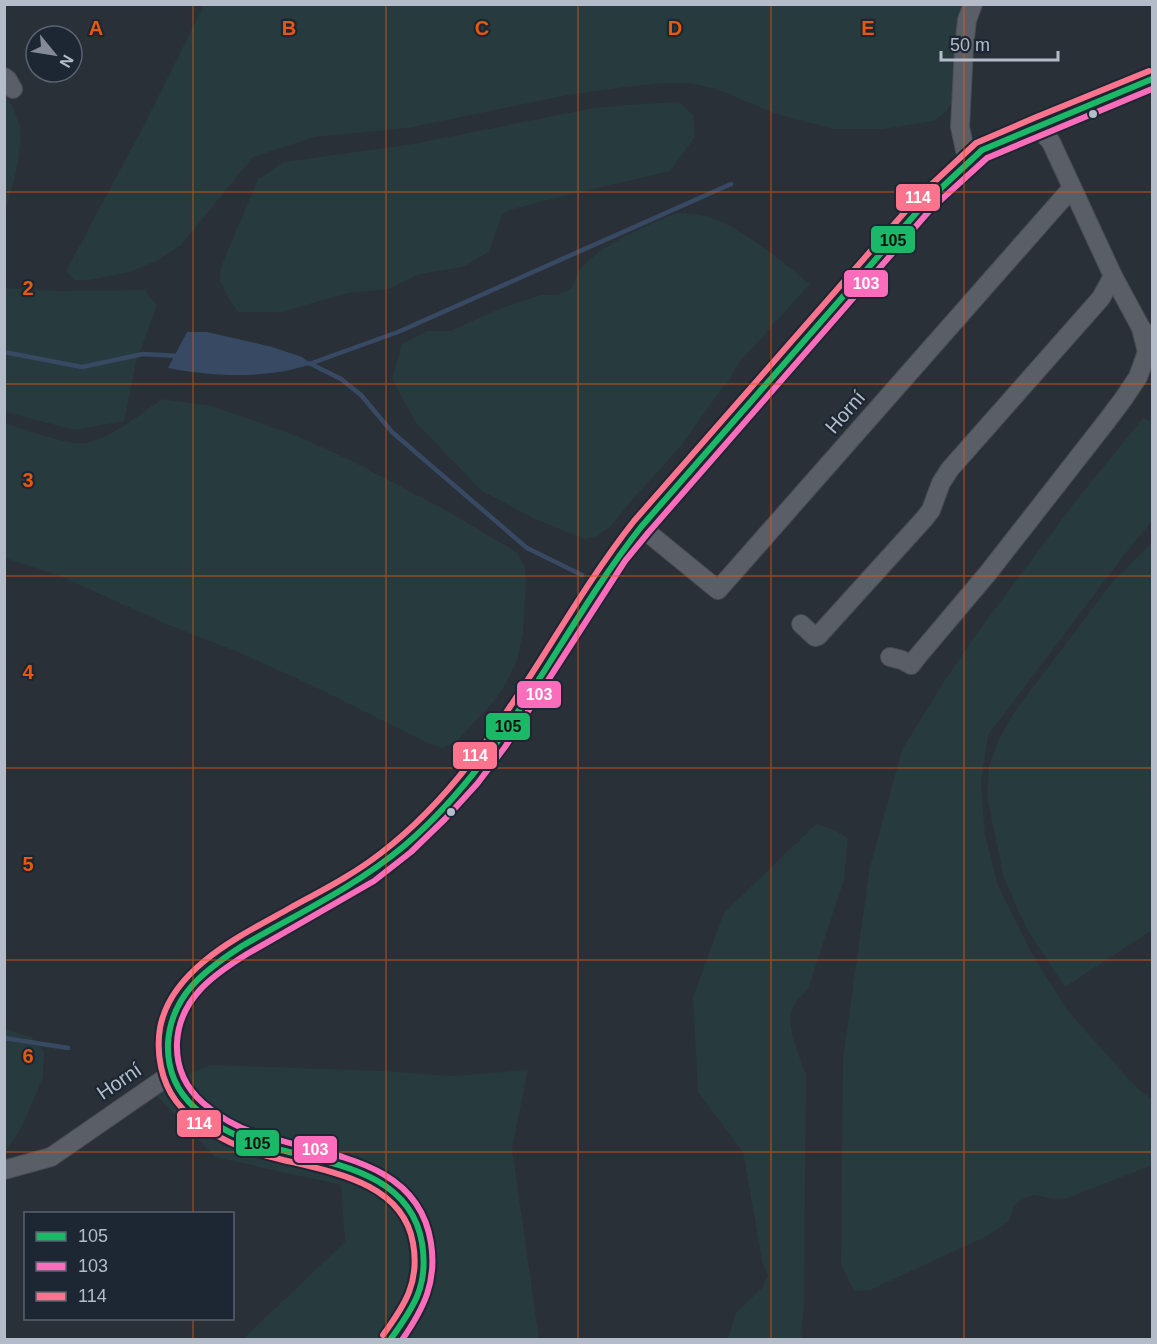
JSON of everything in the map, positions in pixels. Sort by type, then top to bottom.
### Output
[{"type":"street","points":[[968,164],[960,127],[965,38],[967,20],[973,4]]},
{"type":"street","name":"Horní","points":[[4,1170],[51,1157],[171,1074],[168,1050],[170,1025],[178,1005],[190,986],[208,968],[231,951],[371,871],[452,800],[498,742],[618,556],[925,202],[982,150],[1152,79]]},
{"type":"street","points":[[890,657],[902,660],[908,670],[1106,423],[1138,377],[1148,352],[1147,334],[1113,276],[1051,142],[1037,126]]},
{"type":"street","name":"Horní","points":[[641,527],[718,590],[1071,189]]},
{"type":"street","points":[[801,624],[815,637],[818,636],[924,519],[931,510],[941,483],[950,469],[1101,298],[1113,276]]},
{"type":"street","points":[[171,1074],[178,1090],[190,1104],[209,1121],[232,1134],[257,1144],[376,1179],[394,1192],[408,1207],[419,1228],[424,1250],[424,1269],[421,1288],[410,1314],[390,1340]]},
{"type":"green space","points":[[204,5],[965,5],[961,13],[954,55],[952,103],[945,113],[934,121],[884,129],[833,129],[774,113],[716,89],[689,83],[665,83],[568,95],[407,128],[315,137],[253,157],[181,245],[158,260],[130,272],[89,280],[74,280],[66,271],[142,129]]},
{"type":"green space","points":[[5,94],[18,119],[20,149],[5,215]]},
{"type":"green space","points":[[679,102],[693,115],[695,137],[670,171],[547,200],[502,214],[489,252],[462,267],[420,274],[389,289],[348,293],[281,312],[238,312],[220,280],[221,267],[258,179],[284,162],[413,144],[589,109]]},
{"type":"green space","points":[[677,213],[705,216],[732,227],[760,245],[810,284],[736,366],[730,380],[679,448],[611,526],[596,537],[585,539],[535,519],[482,491],[416,423],[392,379],[402,344],[427,331],[451,331],[499,309],[541,295],[557,295],[571,289],[579,271],[598,253],[624,237]]},
{"type":"green space","points":[[5,288],[57,291],[144,290],[157,305],[136,362],[124,421],[75,430],[5,412]]},
{"type":"green space","points":[[162,399],[212,406],[297,436],[354,462],[449,512],[518,553],[525,568],[526,583],[523,634],[517,661],[495,700],[456,742],[443,748],[428,743],[240,653],[164,623],[60,576],[5,558],[5,423],[58,440],[86,443],[116,431]]},
{"type":"green space","points":[[1143,418],[1152,422],[1152,521],[988,735],[981,783],[985,835],[998,886],[1030,950],[1067,1010],[1133,1084],[1152,1100],[1152,1165],[1068,1198],[1054,1199],[1034,1195],[1026,1197],[1015,1205],[1008,1222],[987,1236],[870,1290],[855,1291],[841,1264],[843,1058],[870,867],[902,750],[943,683],[980,629],[1075,502]]},
{"type":"green space","points":[[1152,543],[1152,930],[1065,987],[1026,928],[1004,878],[987,797],[989,766],[999,739],[1015,711],[1114,580]]},
{"type":"green space","points":[[816,824],[848,838],[844,880],[808,989],[794,1006],[790,1020],[795,1044],[806,1075],[804,1303],[801,1339],[728,1339],[736,1313],[762,1288],[768,1275],[763,1265],[743,1152],[698,1092],[693,997],[724,913]]},
{"type":"green space","points":[[5,1029],[31,1037],[44,1051],[43,1077],[23,1125],[5,1152]]},
{"type":"green space","points":[[210,1065],[383,1071],[452,1076],[528,1070],[512,1149],[539,1339],[243,1339],[345,1242],[341,1185],[215,1157],[151,1090]]},
{"type":"water","points":[[187,332],[207,332],[272,347],[302,357],[311,364],[277,372],[240,375],[168,368]]},
{"type":"waterway","points":[[312,363],[398,332],[731,184]]},
{"type":"waterway","points":[[4,352],[82,367],[143,354],[179,356]]},
{"type":"waterway","points":[[307,363],[341,379],[361,395],[392,432],[527,548],[582,575]]},
{"type":"waterway","points":[[4,1038],[68,1048]]},
{"type":"transit line","name":"114","points":[[383,1335],[404,1303],[412,1281],[415,1257],[405,1220],[391,1202],[372,1188],[325,1170],[243,1148],[211,1132],[184,1110],[171,1093],[163,1076],[159,1047],[160,1028],[167,1007],[178,988],[193,971],[231,942],[359,868],[381,853],[421,819],[488,739],[603,563],[634,521],[918,197],[976,143],[1149,71]]},
{"type":"transit line","name":"105","points":[[390,1340],[413,1306],[421,1283],[424,1258],[414,1217],[399,1197],[379,1182],[330,1162],[246,1139],[215,1124],[195,1108],[178,1087],[171,1070],[168,1052],[171,1026],[183,998],[192,986],[215,965],[242,946],[366,874],[404,846],[440,812],[503,734],[611,567],[641,527],[925,203],[982,150],[1152,79]]},
{"type":"transit line","name":"103","points":[[402,1340],[417,1317],[430,1282],[431,1243],[423,1215],[408,1193],[388,1177],[338,1156],[251,1132],[229,1122],[203,1103],[191,1090],[183,1076],[177,1052],[179,1027],[191,1001],[210,980],[234,962],[374,881],[411,852],[445,819],[477,784],[505,747],[625,561],[931,209],[987,158],[1152,89]]}]
